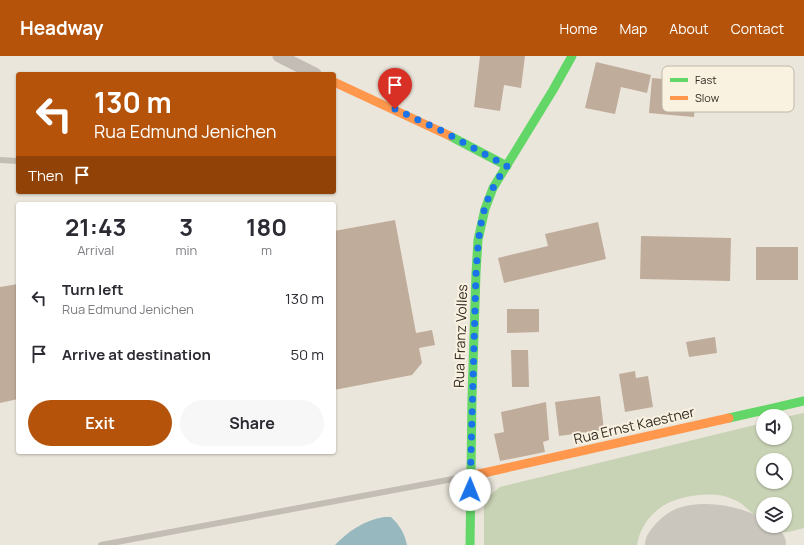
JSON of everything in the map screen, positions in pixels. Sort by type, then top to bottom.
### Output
[{"type":"street","points":[[279,56],[311,72]]},
{"type":"street","name":"Rua Franz Volles","points":[[470,545],[470,476],[478,240],[487,202],[493,188],[572,56]]},
{"type":"street","points":[[336,83],[442,131],[507,166]]},
{"type":"street","name":"Rua Ernst Kaestner","points":[[470,476],[804,401]]},
{"type":"lane","points":[[0,160],[16,161]]},
{"type":"lane","points":[[101,545],[470,476]]},
{"type":"green space","points":[[804,413],[804,528],[792,531],[792,497],[756,497],[756,517],[746,507],[735,500],[719,495],[701,495],[675,500],[660,508],[645,523],[637,545],[484,545],[484,500],[500,487],[756,425],[756,445],[792,445],[792,416]]},
{"type":"water","points":[[384,517],[391,517],[397,523],[403,533],[407,545],[335,545],[345,535],[364,523]]},
{"type":"building","points":[[480,56],[525,56],[521,88],[504,85],[500,111],[474,107]]},
{"type":"building","points":[[596,62],[651,75],[647,93],[621,87],[615,114],[585,108]]},
{"type":"building","points":[[652,78],[662,79],[662,112],[694,112],[694,117],[649,113]]},
{"type":"building","points":[[395,220],[416,333],[432,330],[435,345],[419,348],[422,363],[412,375],[336,390],[336,231]]},
{"type":"building","points":[[598,222],[606,259],[504,283],[498,258],[548,246],[545,234]]},
{"type":"building","points":[[641,236],[731,238],[730,281],[640,279]]},
{"type":"building","points":[[756,247],[798,247],[798,280],[756,280]]},
{"type":"building","points":[[16,284],[16,399],[0,403],[0,287]]},
{"type":"building","points":[[507,309],[539,309],[539,332],[507,333]]},
{"type":"building","points":[[715,337],[717,353],[689,357],[686,342]]},
{"type":"building","points":[[511,350],[528,350],[529,387],[512,387]]},
{"type":"building","points":[[635,371],[636,378],[648,376],[653,407],[625,412],[619,374]]},
{"type":"building","points":[[600,396],[604,430],[559,436],[555,402]]},
{"type":"building","points":[[546,402],[549,440],[543,442],[545,452],[500,461],[494,434],[504,432],[501,412]]},
{"type":"taxiway","points":[[667,545],[675,536],[685,529],[706,526],[722,527],[736,531],[764,545]]},
{"type":"traffic: fast","points":[[470,545],[472,397],[478,240],[485,209],[493,188],[572,56]]},
{"type":"traffic: fast","points":[[450,136],[507,166]]},
{"type":"traffic: fast","points":[[729,418],[804,401]]},
{"type":"traffic: slow","points":[[336,83],[450,136]]},
{"type":"traffic: slow","points":[[470,476],[729,418]]},
{"type":"route","points":[[395,109],[442,131],[507,166],[493,188],[485,209],[478,240],[470,490]]}]
